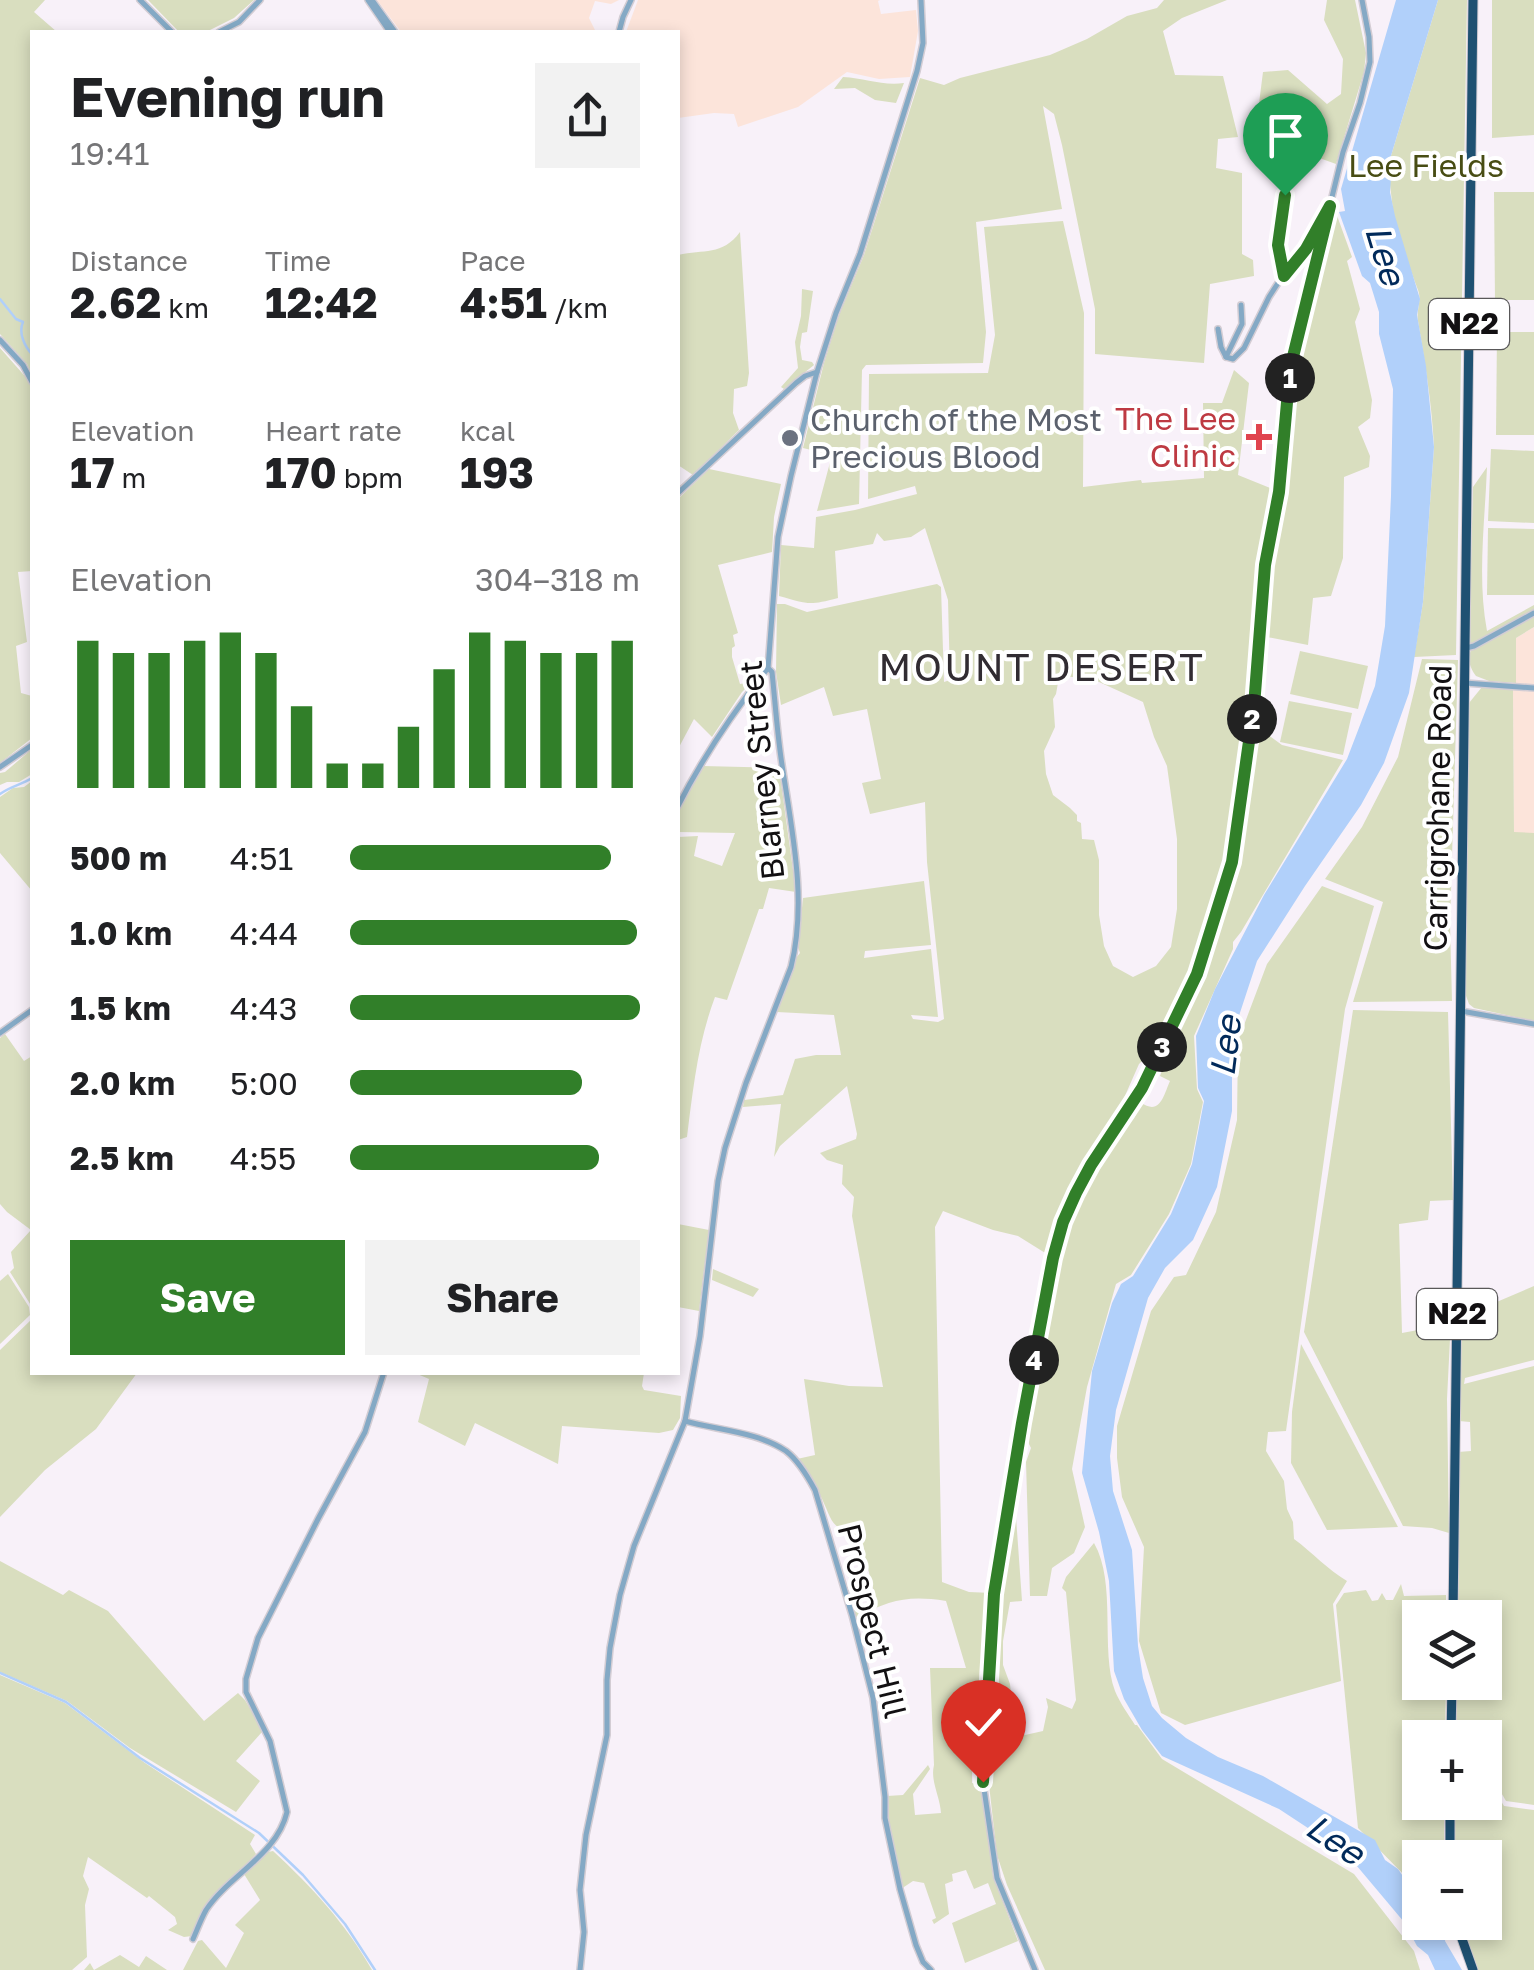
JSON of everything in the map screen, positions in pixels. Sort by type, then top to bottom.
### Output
[{"type":"highway","name":"Carrigrohane Road","points":[[1452,1600],[1473,0]]},
{"type":"highway","points":[[1462,1940],[1473,1970]]},
{"type":"street","points":[[140,0],[170,30]]},
{"type":"street","points":[[223,30],[242,20],[260,0]]},
{"type":"street","points":[[370,0],[391,30]]},
{"type":"street","points":[[620,30],[631,0]]},
{"type":"street","name":"Blarney Street","points":[[580,1970],[584,1932],[580,1890],[590,1810],[607,1736],[606,1680],[622,1584],[685,1421],[704,1311],[723,1159],[796,941],[799,886],[772,672],[768,668],[780,527],[817,372],[860,254],[918,71],[923,48],[921,0]]},
{"type":"street","points":[[1035,1970],[997,1878],[983,1782],[994,1596],[1016,1461],[1063,1222],[1091,1165],[1142,1088],[1197,974],[1232,862],[1254,706],[1265,565],[1279,492],[1290,369],[1370,62],[1362,0]]},
{"type":"street","points":[[1282,157],[1288,169],[1278,245],[1284,276]]},
{"type":"street","points":[[1226,357],[1233,358],[1244,348],[1270,297],[1306,249],[1330,206]]},
{"type":"street","points":[[1226,357],[1243,320],[1241,305]]},
{"type":"street","points":[[1218,329],[1226,357]]},
{"type":"street","points":[[0,340],[23,364],[30,378]]},
{"type":"street","points":[[680,492],[796,383],[817,372]]},
{"type":"street","points":[[1465,648],[1534,613]]},
{"type":"street","points":[[680,802],[714,743],[768,668]]},
{"type":"street","points":[[1464,683],[1534,688]]},
{"type":"street","points":[[0,767],[30,746]]},
{"type":"street","points":[[1461,1011],[1534,1024]]},
{"type":"street","points":[[0,1034],[30,1012]]},
{"type":"street","points":[[193,1939],[206,1910],[274,1840],[284,1824],[286,1812],[270,1741],[247,1697],[246,1679],[272,1608],[366,1432],[383,1375]]},
{"type":"street","name":"Prospect Hill","points":[[685,1421],[760,1439],[785,1450],[815,1490],[873,1698],[884,1818],[900,1889],[916,1945],[930,1970]]},
{"type":"shaded area","points":[[377,0],[619,0],[611,4],[595,1],[589,18],[595,30],[400,30]]},
{"type":"shaded area","points":[[638,0],[880,0],[881,14],[916,10],[918,31],[910,77],[879,79],[847,72],[798,107],[738,127],[734,114],[680,118],[680,30],[627,30]]},
{"type":"shaded area","points":[[1534,627],[1534,833],[1514,833],[1516,638]]},
{"type":"green space","points":[[0,0],[45,0],[34,12],[55,30],[30,30],[30,370],[0,334]]},
{"type":"green space","points":[[148,0],[254,0],[234,18],[210,30],[177,30]]},
{"type":"green space","points":[[1164,0],[1227,0],[1182,18],[1163,31],[1175,75],[1223,76],[1238,137],[1218,139],[1216,168],[1242,173],[1242,254],[1253,260],[1254,276],[1210,284],[1204,363],[1095,354],[1095,309],[1062,145],[1054,114],[1043,106],[1062,209],[976,222],[986,332],[983,363],[866,365],[862,370],[859,504],[817,511],[832,455],[803,448],[839,315],[864,255],[920,78],[944,85],[1050,55],[1127,16],[1157,8]]},
{"type":"green space","points":[[1327,0],[1355,0],[1366,53],[1364,72],[1336,164],[1255,135],[1263,72],[1288,70],[1327,104],[1341,94],[1343,59],[1324,20]]},
{"type":"green space","name":"Lee Fields","points":[[1438,0],[1467,0],[1456,655],[1414,657],[1423,602],[1434,447],[1418,317],[1419,294],[1396,224],[1387,169]]},
{"type":"green space","points":[[1492,0],[1534,0],[1534,135],[1492,138]]},
{"type":"green space","points":[[843,77],[904,83],[896,103],[875,100],[855,88],[834,89]]},
{"type":"green space","points":[[1494,192],[1534,192],[1534,300],[1495,300]]},
{"type":"green space","points":[[1335,210],[1352,257],[1347,261],[1360,309],[1355,322],[1372,400],[1370,418],[1358,427],[1370,456],[1369,467],[1344,477],[1343,558],[1331,596],[1313,598],[1308,645],[1262,636],[1285,480],[1294,372]]},
{"type":"green space","points":[[1063,221],[1084,313],[1083,487],[1204,478],[1203,403],[1222,403],[1234,370],[1249,383],[1238,475],[1275,490],[1256,591],[1247,727],[1228,867],[1191,974],[1153,1050],[1139,1064],[1113,1123],[1072,1191],[1050,1256],[1018,1236],[943,1211],[935,1227],[942,1582],[969,1592],[992,1593],[983,1721],[972,1725],[972,1783],[982,1785],[993,1876],[1018,1941],[965,1963],[952,1923],[996,1904],[988,1883],[974,1889],[966,1870],[952,1874],[953,1881],[945,1884],[949,1914],[934,1924],[932,1920],[936,1918],[924,1883],[913,1881],[901,1889],[887,1818],[887,1796],[903,1795],[928,1765],[930,1769],[913,1794],[915,1815],[941,1813],[933,1777],[930,1668],[966,1668],[946,1601],[900,1600],[856,1617],[853,1610],[876,1601],[860,1536],[836,1526],[797,1459],[815,1455],[804,1379],[883,1387],[852,1216],[854,1197],[842,1184],[843,1165],[820,1153],[856,1139],[847,1086],[780,1146],[774,1157],[781,1104],[743,1107],[744,1100],[783,1095],[795,1059],[841,1055],[834,1015],[777,1012],[800,953],[803,898],[924,881],[931,945],[865,951],[864,958],[931,949],[938,1017],[911,1015],[913,1019],[944,1019],[927,862],[925,802],[870,814],[862,783],[881,779],[867,709],[833,716],[824,687],[781,705],[776,672],[777,604],[807,612],[937,584],[941,587],[944,682],[950,680],[948,600],[925,528],[911,537],[884,541],[877,533],[873,544],[835,551],[838,598],[814,603],[779,596],[781,545],[814,548],[816,517],[917,494],[915,486],[868,499],[869,374],[988,373],[995,335],[984,227]],"holes":[[[1059,677],[1088,677],[1143,702],[1167,766],[1177,839],[1177,909],[1171,947],[1156,966],[1133,977],[1113,966],[1104,946],[1099,915],[1099,860],[1094,840],[1082,839],[1077,815],[1053,795],[1046,774],[1044,751],[1055,727],[1053,699]]]},
{"type":"green space","points":[[740,232],[747,386],[734,389],[733,413],[739,430],[693,475],[680,466],[680,255],[712,250]]},
{"type":"green space","points":[[802,289],[813,291],[807,332],[802,333],[802,360],[814,365],[784,389],[781,387],[798,368],[795,342]]},
{"type":"green space","points":[[1497,332],[1534,332],[1534,435],[1496,435]]},
{"type":"green space","points":[[0,348],[30,382],[30,571],[18,572],[27,642],[16,646],[21,693],[30,695],[30,740],[0,763]]},
{"type":"green space","points":[[1491,449],[1534,451],[1534,523],[1488,521]]},
{"type":"green space","points":[[1487,467],[1482,570],[1487,631],[1534,605],[1534,611],[1473,644],[1469,636],[1473,487]]},
{"type":"green space","points":[[709,469],[781,484],[772,552],[718,565],[738,633],[733,635],[732,657],[740,684],[748,686],[712,737],[694,719],[680,745],[680,497]]},
{"type":"green space","points":[[1488,528],[1534,529],[1534,595],[1487,595]]},
{"type":"green space","points":[[1534,615],[1534,627],[1516,638],[1516,683],[1476,676],[1470,662],[1472,649]]},
{"type":"green space","points":[[1300,651],[1368,666],[1358,709],[1290,694]]},
{"type":"green space","points":[[1422,659],[1458,660],[1450,924],[1452,1001],[1353,1002],[1383,902],[1325,879],[1362,827],[1398,757]]},
{"type":"green space","points":[[1482,687],[1513,689],[1514,832],[1534,833],[1534,1021],[1474,1008],[1465,993],[1469,703]]},
{"type":"green space","points":[[1289,701],[1352,713],[1343,755],[1280,742]]},
{"type":"green space","points":[[1258,712],[1266,714],[1267,734],[1282,745],[1343,760],[1233,942],[1194,1036],[1197,1089],[1203,1102],[1191,1164],[1169,1214],[1131,1275],[1116,1284],[1087,1387],[1072,1469],[1085,1527],[1074,1553],[1052,1568],[1047,1596],[1030,1596],[1026,1462],[1031,1448],[1026,1438],[1056,1261],[1080,1195],[1120,1126],[1134,1118],[1140,1102],[1152,1107],[1160,1103],[1170,1081],[1160,1076],[1202,979],[1233,877]]},
{"type":"green space","points":[[30,751],[30,775],[19,782],[0,785],[0,773]]},
{"type":"green space","points":[[703,766],[779,768],[796,892],[769,888],[727,1000],[715,997],[700,1048],[687,1137],[680,1139],[680,837],[698,836],[694,856],[722,866],[735,833],[680,832],[680,807]]},
{"type":"green space","points":[[30,782],[30,889],[0,853],[0,797],[13,788]]},
{"type":"green space","points":[[1322,886],[1374,906],[1345,1009],[1286,1431],[1268,1432],[1266,1451],[1284,1481],[1294,1539],[1347,1581],[1333,1604],[1341,1681],[1185,1725],[1161,1713],[1139,1641],[1144,1547],[1122,1497],[1117,1426],[1151,1311],[1174,1277],[1186,1275],[1216,1212],[1237,1120],[1238,1041],[1267,964]]},
{"type":"green space","points":[[1353,1010],[1448,1012],[1453,1200],[1430,1201],[1428,1220],[1399,1224],[1402,1333],[1451,1319],[1447,1399],[1449,1533],[1403,1526],[1304,1332]]},
{"type":"green space","points":[[5,1034],[24,1061],[30,1057],[30,1229],[0,1204],[0,1038]]},
{"type":"green space","points":[[680,1224],[709,1230],[699,1311],[680,1307]]},
{"type":"green space","points":[[30,1231],[30,1304],[10,1272],[14,1268],[11,1252]]},
{"type":"green space","points":[[713,1269],[759,1289],[753,1297],[712,1280]]},
{"type":"green space","points":[[8,1274],[30,1315],[0,1344],[0,1281]]},
{"type":"green space","points":[[1534,1286],[1534,1360],[1465,1378],[1464,1384],[1534,1366],[1534,1805],[1506,1801],[1502,1794],[1502,1720],[1454,1720],[1455,1700],[1502,1700],[1502,1600],[1456,1600],[1458,1452],[1471,1451],[1470,1422],[1459,1421],[1459,1318]]},
{"type":"green space","points":[[30,1321],[30,1375],[136,1375],[96,1429],[45,1470],[0,1517],[0,1350]]},
{"type":"green space","points":[[1301,1344],[1398,1527],[1327,1530],[1291,1463],[1292,1412]]},
{"type":"green space","points":[[420,1375],[644,1375],[644,1390],[681,1396],[680,1418],[673,1430],[659,1433],[562,1426],[558,1464],[475,1423],[465,1446],[418,1422],[429,1379]]},
{"type":"green space","points":[[1015,1503],[1022,1601],[1010,1602],[1003,1665],[1010,1684],[1014,1725],[1025,1735],[1043,1731],[1046,1698],[1072,1709],[1076,1700],[1066,1592],[1062,1588],[1066,1577],[1094,1543],[1105,1577],[1111,1675],[1117,1695],[1135,1725],[1162,1759],[1354,1874],[1414,1951],[1420,1970],[1045,1970],[997,1855],[988,1776],[996,1594]]},
{"type":"green space","points":[[0,1561],[63,1595],[69,1590],[108,1611],[204,1721],[238,1693],[245,1700],[265,1733],[236,1761],[260,1781],[236,1812],[130,1748],[67,1701],[0,1672]]},
{"type":"green space","points":[[1401,1584],[1404,1596],[1446,1595],[1446,1600],[1402,1600],[1402,1700],[1446,1700],[1445,1720],[1402,1720],[1402,1820],[1444,1820],[1444,1840],[1402,1840],[1402,1873],[1358,1828],[1336,1605],[1344,1593],[1366,1590],[1372,1601],[1382,1593],[1386,1600],[1393,1600]]},
{"type":"green space","points":[[0,1675],[65,1703],[145,1763],[255,1835],[250,1844],[256,1854],[204,1908],[192,1936],[168,1930],[177,1924],[175,1917],[88,1857],[83,1876],[89,1889],[85,1905],[87,1957],[72,1970],[0,1970]]},
{"type":"green space","points":[[1502,1803],[1534,1810],[1534,1970],[1478,1970],[1467,1940],[1502,1940],[1502,1840],[1452,1840],[1453,1820],[1502,1820]]},
{"type":"green space","points":[[273,1851],[327,1907],[372,1970],[183,1970],[202,1940],[226,1968],[244,1933],[235,1925],[260,1900],[244,1874]]},
{"type":"green space","points":[[120,1955],[139,1967],[146,1956],[167,1970],[94,1970]]},
{"type":"water","name":"Lee","points":[[1396,0],[1438,0],[1387,169],[1395,216],[1420,299],[1417,315],[1434,447],[1423,602],[1409,693],[1384,763],[1361,805],[1257,961],[1232,1037],[1232,1111],[1217,1187],[1193,1240],[1165,1268],[1148,1298],[1116,1410],[1110,1456],[1113,1491],[1132,1550],[1138,1646],[1152,1706],[1186,1738],[1263,1776],[1375,1840],[1385,1860],[1402,1875],[1402,1920],[1346,1853],[1279,1809],[1162,1756],[1142,1730],[1114,1671],[1109,1581],[1082,1473],[1092,1371],[1112,1303],[1171,1214],[1192,1164],[1204,1101],[1198,1088],[1196,1036],[1215,989],[1264,895],[1347,759],[1375,686],[1385,626],[1393,389],[1379,334],[1379,312],[1339,212],[1345,211],[1341,189]]},
{"type":"water","points":[[1414,1940],[1445,1940],[1462,1970],[1435,1970],[1428,1955]]},
{"type":"waterway","points":[[0,299],[23,322],[21,331],[30,352]]},
{"type":"waterway","points":[[0,794],[30,779]]},
{"type":"waterway","points":[[0,1673],[66,1702],[140,1758],[259,1833],[303,1875],[345,1924],[375,1970]]},
{"type":"place","name":"The Lee Clinic","points":[[1259,437]]},
{"type":"place","name":"Church of the Most Precious Blood","points":[[790,438]]},
{"type":"district","name":"MOUNT DESERT","points":[[1042,668]]},
{"type":"route","points":[[983,1782],[994,1594],[1053,1258],[1076,1193],[1142,1088],[1197,974],[1232,862],[1254,706],[1265,565],[1279,492],[1290,369],[1330,206],[1306,249],[1284,276],[1278,245],[1285,195]]}]
